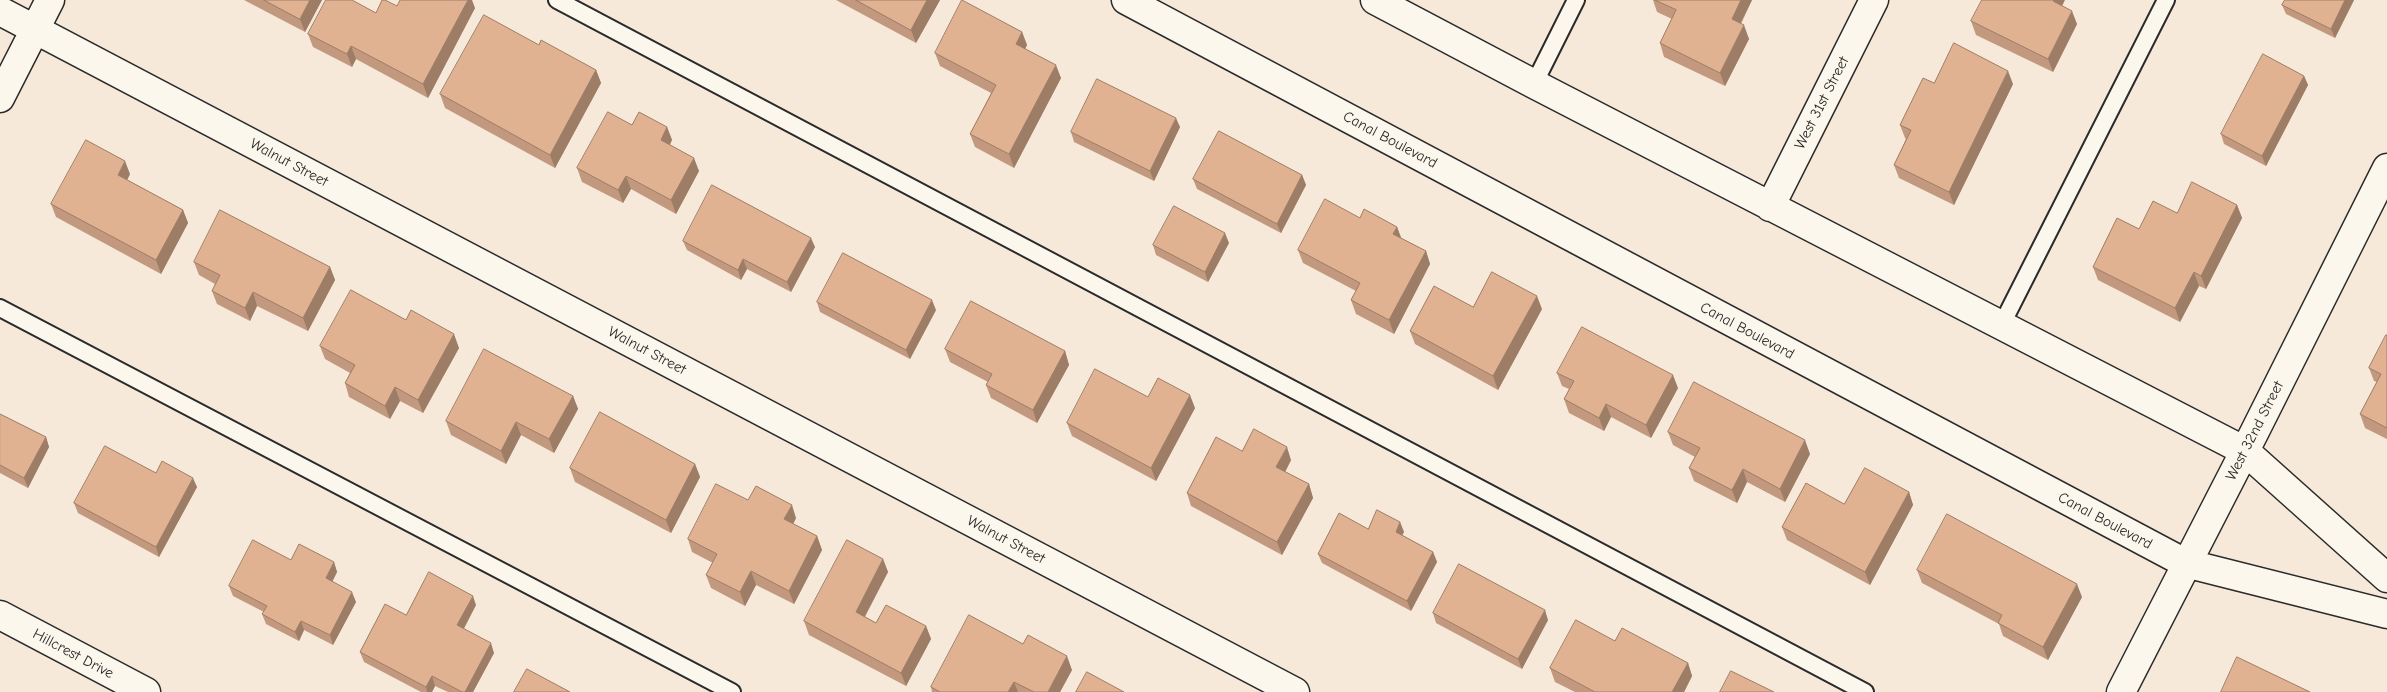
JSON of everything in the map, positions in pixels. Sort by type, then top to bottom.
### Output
[{"type":"street","points":[[0,98],[50,0]]},
{"type":"street","name":"Canal Boulevard","points":[[1126,0],[2186,563],[2387,614]]},
{"type":"street","points":[[1375,0],[1770,207],[2245,452],[2387,578]]},
{"type":"street","name":"West 31st Street","points":[[1770,207],[1874,0]]},
{"type":"street","name":"Walnut Street","points":[[0,11],[1295,692]]},
{"type":"street","name":"West 32nd Street","points":[[2121,692],[2245,452],[2387,168]]},
{"type":"street","name":"Hillcrest Drive","points":[[0,616],[146,692]]},
{"type":"lane","points":[[558,0],[1865,692]]},
{"type":"lane","points":[[1534,84],[1576,0]]},
{"type":"lane","points":[[2001,326],[2166,0]]},
{"type":"lane","points":[[0,308],[732,692]]},
{"type":"building","points":[[264,0],[310,0],[300,19]]},
{"type":"building","points":[[326,0],[352,0],[376,13],[382,0],[397,6],[400,0],[468,0],[423,84],[351,46],[347,54],[308,34]]},
{"type":"building","points":[[856,0],[927,0],[911,30]]},
{"type":"building","points":[[962,0],[1022,32],[1016,44],[1056,65],[1009,154],[970,134],[996,85],[935,53]]},
{"type":"building","points":[[1655,0],[1741,0],[1732,19],[1744,25],[1720,73],[1660,43],[1676,10]]},
{"type":"building","points":[[1982,0],[2054,0],[2072,11],[2048,59],[1971,21]]},
{"type":"building","points":[[2285,0],[2345,0],[2331,29],[2282,5]]},
{"type":"building","points":[[484,15],[539,45],[541,40],[596,70],[550,155],[440,94]]},
{"type":"building","points":[[1954,43],[2008,71],[1949,192],[1894,165],[1911,130],[1900,125],[1923,78],[1934,83]]},
{"type":"building","points":[[2263,54],[2304,76],[2262,156],[2221,134]]},
{"type":"building","points":[[1097,79],[1176,118],[1150,171],[1071,132]]},
{"type":"building","points":[[608,112],[632,125],[639,112],[667,127],[661,140],[694,158],[671,200],[626,176],[618,190],[577,168]]},
{"type":"building","points":[[1219,131],[1302,175],[1277,224],[1193,179]]},
{"type":"building","points":[[86,140],[125,161],[118,175],[183,210],[156,260],[51,204]]},
{"type":"building","points":[[2192,182],[2237,205],[2201,276],[2194,272],[2175,308],[2093,267],[2117,218],[2139,229],[2153,201],[2177,213]]},
{"type":"building","points":[[712,185],[811,238],[787,282],[743,259],[738,270],[683,241]]},
{"type":"building","points":[[1325,199],[1360,218],[1364,209],[1397,227],[1393,234],[1426,251],[1389,320],[1351,300],[1360,283],[1298,250]]},
{"type":"building","points":[[1174,206],[1225,233],[1205,272],[1153,245]]},
{"type":"building","points":[[220,210],[330,267],[303,318],[253,292],[245,308],[212,291],[220,275],[194,262]]},
{"type":"building","points":[[843,253],[932,300],[906,350],[817,302]]},
{"type":"building","points":[[1492,272],[1537,296],[1493,376],[1410,331],[1434,286],[1473,307]]},
{"type":"building","points":[[351,290],[406,320],[411,310],[454,334],[418,400],[395,387],[385,406],[345,383],[355,365],[320,346]]},
{"type":"building","points":[[971,301],[1065,351],[1033,410],[986,385],[992,374],[945,349]]},
{"type":"building","points":[[1582,327],[1673,375],[1646,425],[1606,404],[1599,418],[1564,399],[1574,381],[1557,373]]},
{"type":"building","points":[[2386,335],[2387,428],[2360,414],[2381,374],[2369,368]]},
{"type":"building","points":[[484,349],[573,396],[549,439],[516,422],[501,451],[446,421]]},
{"type":"building","points":[[1095,369],[1148,397],[1158,378],[1190,395],[1151,468],[1067,423]]},
{"type":"building","points":[[1694,382],[1805,440],[1780,489],[1743,469],[1732,490],[1689,468],[1700,448],[1668,432]]},
{"type":"building","points":[[600,412],[695,464],[666,520],[570,468]]},
{"type":"building","points":[[0,414],[46,437],[24,478],[0,465]]},
{"type":"building","points":[[1254,429],[1287,447],[1276,467],[1309,484],[1277,542],[1187,493],[1216,437],[1242,451]]},
{"type":"building","points":[[105,446],[156,473],[162,461],[193,478],[156,547],[74,503]]},
{"type":"building","points":[[1865,468],[1909,492],[1865,572],[1782,527],[1806,483],[1844,504]]},
{"type":"building","points":[[716,484],[748,500],[756,486],[792,505],[784,519],[817,536],[789,591],[751,571],[740,592],[706,575],[717,554],[688,539]]},
{"type":"building","points":[[1377,510],[1400,522],[1396,532],[1433,552],[1407,601],[1318,554],[1339,513],[1368,529]]},
{"type":"building","points":[[1947,514],[2077,584],[2043,647],[1998,623],[2002,615],[1917,570]]},
{"type":"building","points":[[253,540],[291,560],[299,544],[334,562],[326,578],[352,592],[330,635],[301,621],[295,632],[262,614],[267,606],[229,586]]},
{"type":"building","points":[[847,540],[883,559],[856,612],[876,623],[886,605],[926,626],[901,673],[804,621]]},
{"type":"building","points":[[1459,564],[1545,610],[1518,659],[1433,613]]},
{"type":"building","points":[[429,572],[473,596],[457,625],[491,643],[465,692],[432,676],[426,687],[360,652],[385,604],[406,615]]},
{"type":"building","points":[[969,615],[1023,644],[1028,635],[1067,656],[1048,692],[1034,692],[1014,682],[1008,692],[940,692],[931,687]]},
{"type":"building","points":[[1576,620],[1615,641],[1622,628],[1688,663],[1672,692],[1595,692],[1550,668]]},
{"type":"building","points":[[2237,657],[2310,692],[2221,692]]},
{"type":"building","points":[[527,669],[570,692],[514,692]]},
{"type":"building","points":[[1731,671],[1774,692],[1720,692]]},
{"type":"building","points":[[1087,672],[1124,692],[1076,692]]}]
